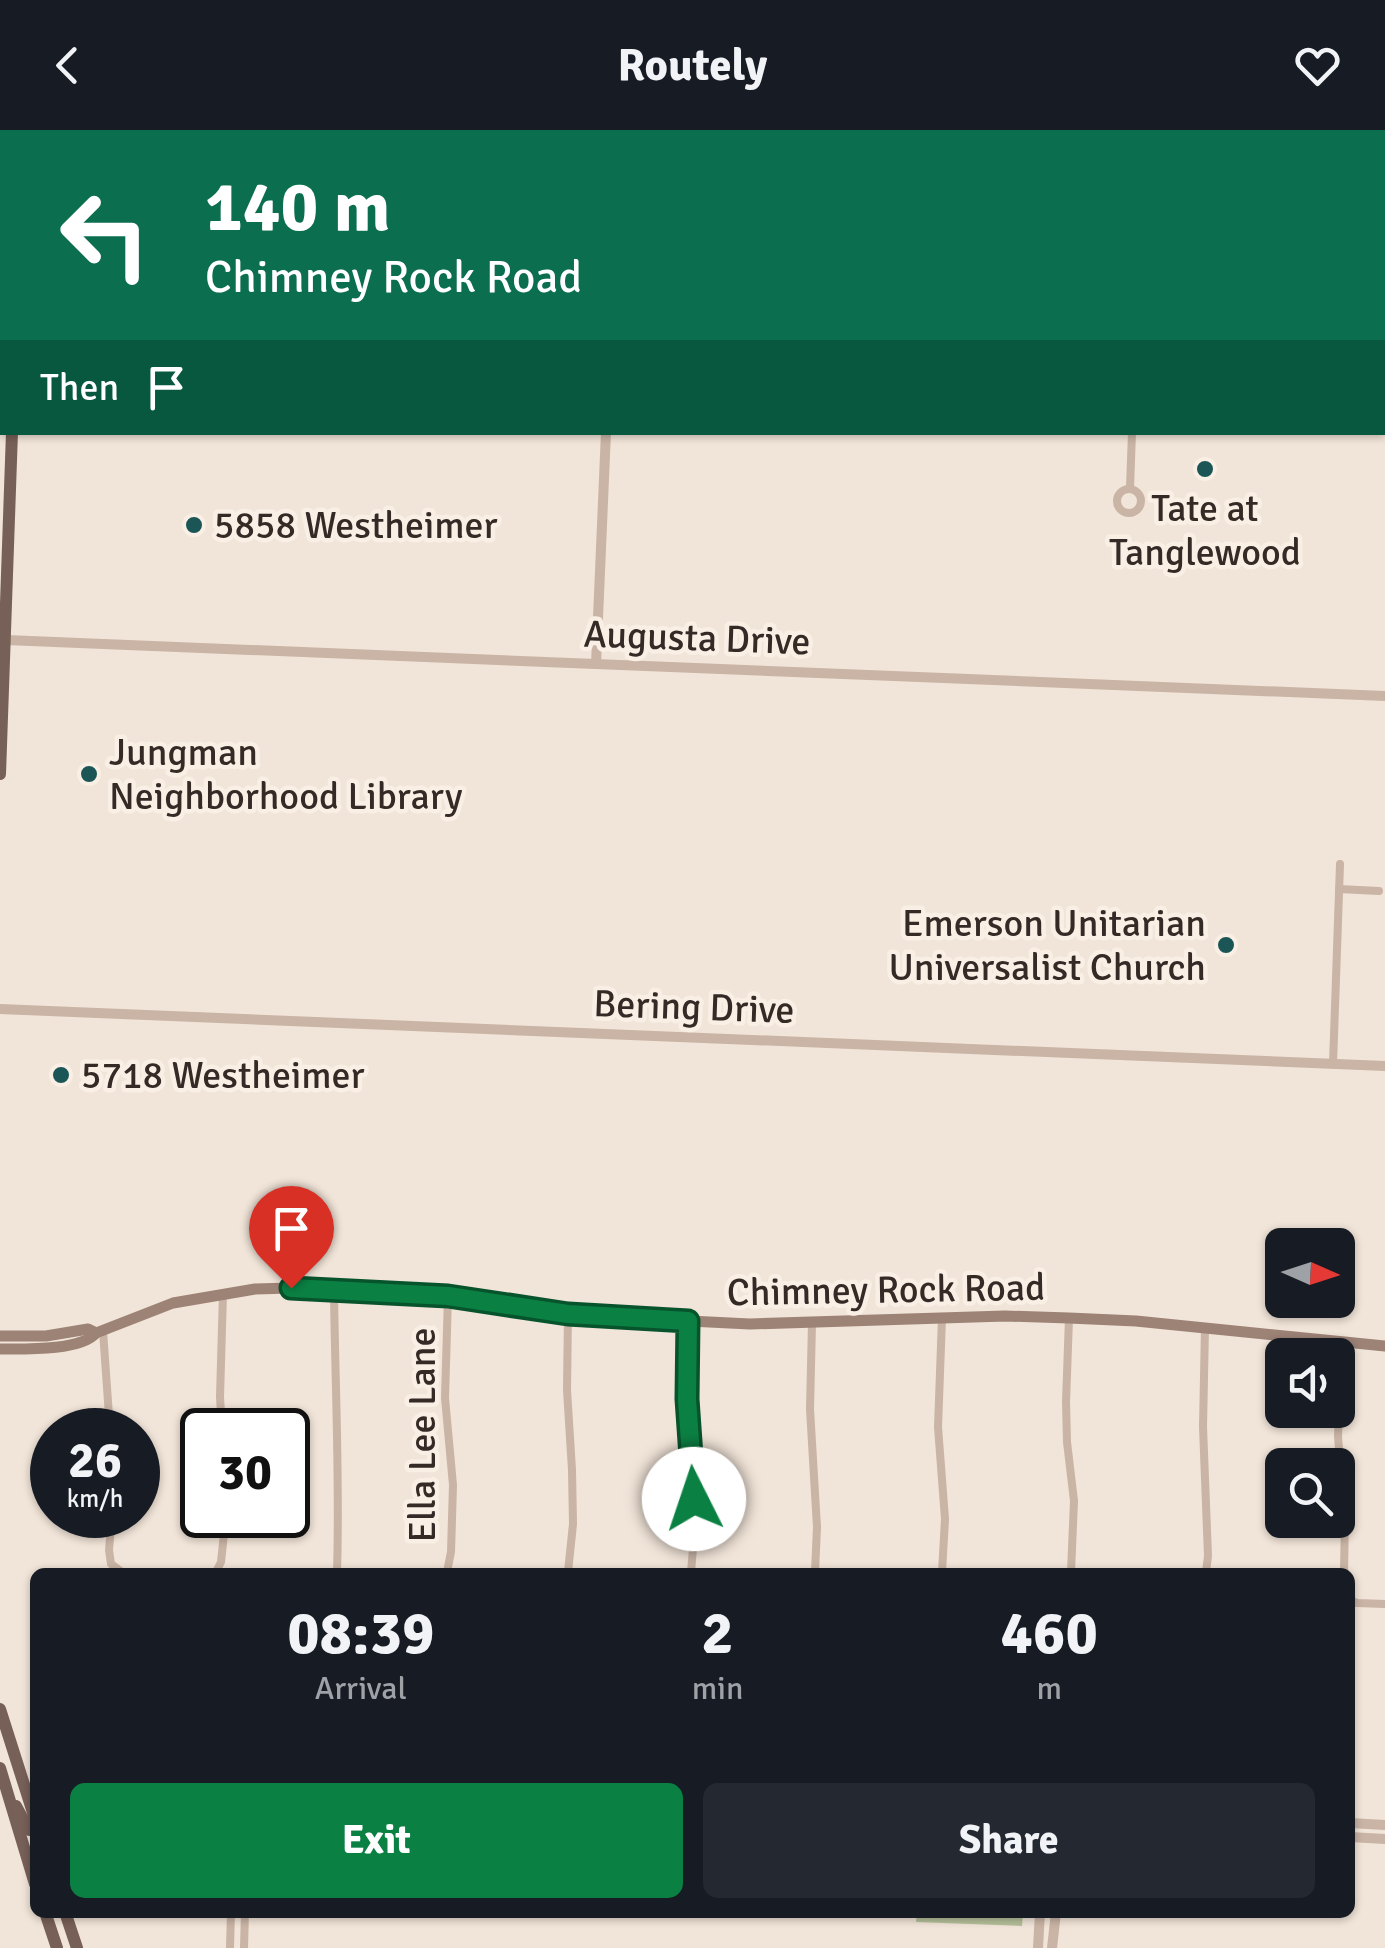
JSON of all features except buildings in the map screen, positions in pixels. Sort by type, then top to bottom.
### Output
[{"type":"main road","points":[[0,774],[12,435]]},
{"type":"main road","name":"Chimney Rock Road","points":[[0,1349],[46,1342],[88,1328],[99,1332],[173,1303],[223,1293],[291,1288],[448,1296],[568,1314],[688,1321],[1005,1316],[1302,1338]]},
{"type":"main road","name":"Chimney Rock Road","points":[[0,1336],[46,1342]]},
{"type":"main road","name":"Chimney Rock Road","points":[[1355,1343],[1385,1346]]},
{"type":"main road","points":[[0,1710],[30,1803]]},
{"type":"main road","points":[[0,1768],[30,1867]]},
{"type":"main road","points":[[8,1791],[30,1830]]},
{"type":"main road","points":[[46,1918],[57,1948]]},
{"type":"main road","points":[[61,1918],[72,1932]]},
{"type":"main road","points":[[67,1918],[77,1948]]},
{"type":"street","points":[[596,664],[606,435]]},
{"type":"street","points":[[1130,488],[1132,435]]},
{"type":"street","name":"Augusta Drive","points":[[3,638],[1385,696]]},
{"type":"street","points":[[1333,1064],[1340,864]]},
{"type":"street","points":[[1339,889],[1379,891]]},
{"type":"street","name":"Bering Drive","points":[[0,1009],[1385,1066]]},
{"type":"street","points":[[334,1290],[337,1568]]},
{"type":"street","points":[[221,1408],[223,1293]]},
{"type":"street","name":"Ella Lee Lane","points":[[448,1296],[446,1398],[453,1485],[448,1568]]},
{"type":"street","points":[[568,1314],[573,1524],[568,1568]]},
{"type":"street","points":[[942,1318],[938,1426],[946,1519],[942,1568]]},
{"type":"street","points":[[1069,1318],[1066,1402],[1074,1501],[1072,1568]]},
{"type":"street","points":[[688,1321],[687,1399],[695,1525],[691,1568]]},
{"type":"street","points":[[812,1322],[810,1408],[817,1527],[814,1568]]},
{"type":"street","points":[[1205,1328],[1202,1427],[1206,1568]]},
{"type":"street","points":[[99,1332],[108,1408]]},
{"type":"street","points":[[1338,1428],[1345,1517],[1344,1568]]},
{"type":"street","points":[[109,1538],[111,1564],[116,1568]]},
{"type":"street","points":[[218,1568],[224,1538]]},
{"type":"street","points":[[1355,1602],[1385,1604]]},
{"type":"street","points":[[1355,1823],[1385,1825]]},
{"type":"street","points":[[1355,1837],[1385,1839]]},
{"type":"street","points":[[230,1948],[231,1918]]},
{"type":"street","points":[[244,1948],[246,1918]]},
{"type":"street","points":[[1038,1948],[1040,1918]]},
{"type":"street","points":[[1052,1948],[1055,1918]]},
{"type":"green space","points":[[916,1918],[1023,1918],[1022,1926],[916,1922]]},
{"type":"place","name":"Tate at Tanglewood","points":[[1205,469]]},
{"type":"place","name":"5858 Westheimer","points":[[194,525]]},
{"type":"place","name":"Jungman Neighborhood Library","points":[[89,774]]},
{"type":"place","name":"Emerson Unitarian Universalist Church","points":[[1226,945]]},
{"type":"place","name":"5718 Westheimer","points":[[61,1075]]},
{"type":"route","points":[[291,1288],[448,1296],[568,1314],[688,1321],[687,1399],[694,1499]]}]
